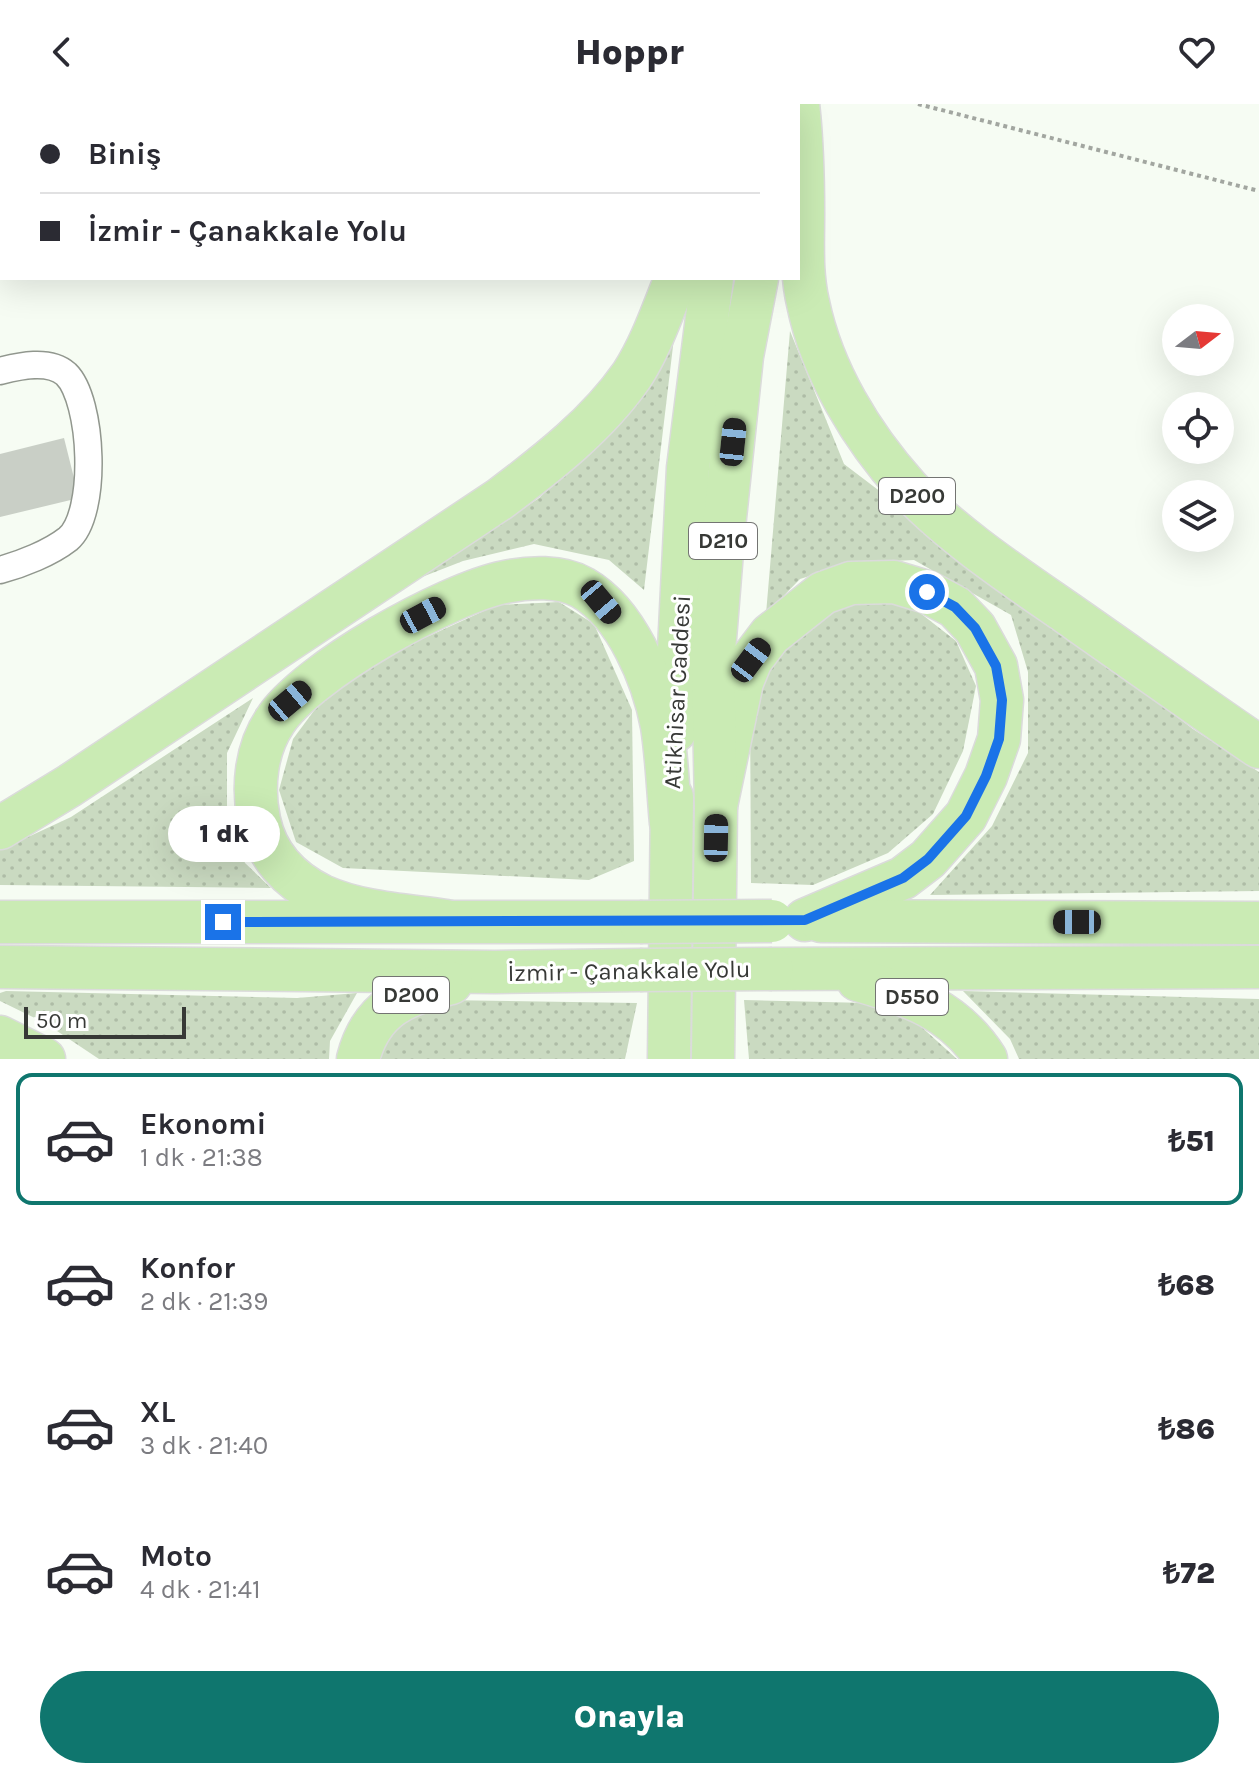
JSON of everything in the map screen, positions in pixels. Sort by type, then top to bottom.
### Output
[{"type":"highway","name":"D200","points":[[800,148],[803,213],[801,262],[808,306],[826,360],[848,405],[877,449],[909,489],[947,524],[1045,597],[1259,747]]},
{"type":"highway","points":[[0,828],[69,786],[500,499],[561,451],[612,401],[633,373],[675,280]]},
{"type":"highway","name":"Atikhisar Caddesi","points":[[669,1059],[671,823],[688,468],[712,280]]},
{"type":"highway","name":"Atikhisar Caddesi","points":[[716,1059],[713,663],[742,356],[757,280]]},
{"type":"highway","points":[[446,921],[352,907],[320,895],[294,878],[274,859],[262,834],[255,804],[256,774],[262,748],[273,722],[290,701],[354,654],[446,603],[504,582],[526,579],[557,579],[581,586],[601,602],[632,645],[655,698],[662,727],[671,823]]},
{"type":"highway","points":[[716,806],[742,682],[751,660],[770,635],[823,593],[851,583],[894,582],[927,592],[955,607],[975,628],[996,666],[1002,700],[999,739],[986,776],[966,816],[928,859],[903,878],[788,921]]},
{"type":"highway","name":"İzmir - Çanakkale Yolu","points":[[0,922],[1259,923]]},
{"type":"highway","name":"İzmir - Çanakkale Yolu","points":[[0,967],[495,972],[1259,967]]},
{"type":"highway","name":"D550","points":[[818,968],[921,1000],[952,1020],[986,1059]]},
{"type":"highway","name":"D200","points":[[358,1059],[374,1026],[393,1003],[422,990],[495,972]]},
{"type":"highway","points":[[651,1059],[670,1004]]},
{"type":"highway","points":[[0,1037],[44,1059]]},
{"type":"street","points":[[0,371],[19,366],[47,365],[65,373],[76,389],[86,430],[89,481],[81,517],[70,538],[35,557],[0,570]]},
{"type":"path","points":[[918,104],[1259,191]]},
{"type":"green space","points":[[676,321],[644,590],[609,560],[534,544],[463,561],[422,577],[539,498],[628,415]]},
{"type":"green space","points":[[790,331],[844,464],[1193,729],[1259,772],[1259,891],[930,895],[992,826],[1028,753],[1028,672],[1011,615],[914,560],[851,563],[800,579],[766,614]]},
{"type":"green space","points":[[880,597],[915,609],[956,641],[976,686],[963,751],[933,814],[888,853],[813,885],[751,883],[750,697],[771,655],[837,600]]},
{"type":"green space","points":[[559,602],[594,624],[632,710],[634,861],[589,880],[343,868],[296,842],[279,790],[293,739],[322,700],[398,650],[497,605]]},
{"type":"green space","points":[[253,698],[227,753],[227,819],[245,863],[271,888],[0,885],[0,850],[71,817]]},
{"type":"green space","points":[[963,991],[1259,999],[1259,1059],[1019,1059],[1010,1039]]},
{"type":"green space","points":[[0,993],[297,998],[357,993],[330,1041],[329,1059],[99,1059],[45,1023],[0,1001]]},
{"type":"green space","points":[[441,1000],[637,1003],[625,1059],[376,1059],[378,1052],[411,1011]]},
{"type":"green space","points":[[744,1000],[867,1003],[917,1023],[957,1059],[749,1059]]},
{"type":"building","points":[[64,438],[79,498],[0,517],[0,454]]},
{"type":"route","points":[[223,922],[805,920],[903,878],[928,859],[966,816],[986,776],[999,739],[1002,700],[996,666],[975,628],[955,607],[927,592]]}]
